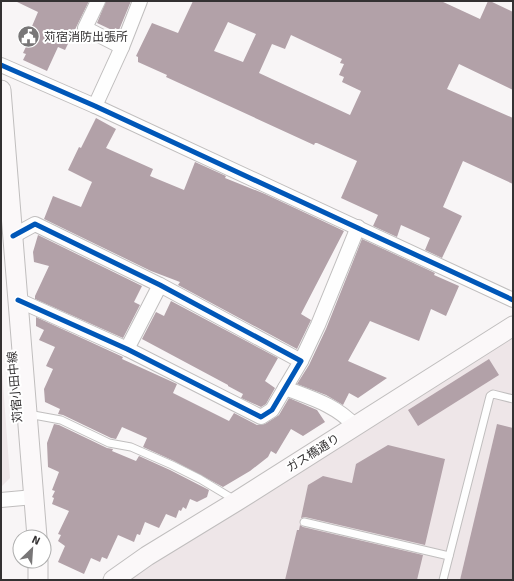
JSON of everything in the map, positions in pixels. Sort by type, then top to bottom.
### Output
[{"type":"street","points":[[98,1],[85,28],[122,47]]},
{"type":"street","points":[[95,106],[122,47],[140,1]]},
{"type":"street","points":[[1,65],[95,106],[513,300]]},
{"type":"street","name":"苅宿小田中線","points":[[1,90],[28,414],[36,529]]},
{"type":"street","points":[[13,236],[35,224],[160,285],[301,361]]},
{"type":"street","points":[[18,300],[127,349],[261,417],[272,410],[301,361],[318,325],[358,228]]},
{"type":"street","points":[[127,349],[160,285]]},
{"type":"street","name":"ガス橋通り","points":[[113,580],[147,556],[237,501],[513,326]]},
{"type":"street","points":[[285,388],[324,402],[347,417],[355,426]]},
{"type":"street","points":[[1,500],[34,497]]},
{"type":"street","points":[[38,569],[38,580]]},
{"type":"lane","points":[[443,580],[490,396],[493,394],[513,399]]},
{"type":"lane","points":[[28,414],[61,420],[109,443],[131,447],[200,479],[237,501]]},
{"type":"lane","points":[[304,522],[449,556]]},
{"type":"shaded area","points":[[513,337],[513,580],[129,580],[161,556],[321,459]]},
{"type":"shaded area","points":[[1,357],[10,478],[1,487]]},
{"type":"building","points":[[15,1],[89,1],[65,50],[58,47],[47,71],[23,60],[26,54],[23,53],[33,32],[30,31],[38,12]]},
{"type":"building","points":[[106,1],[131,1],[119,30],[115,28],[114,31],[97,23]]},
{"type":"building","points":[[193,1],[441,1],[480,19],[488,1],[490,1],[513,12],[513,90],[459,64],[447,89],[513,118],[513,184],[463,161],[443,207],[462,216],[442,258],[425,250],[430,238],[401,225],[397,237],[373,226],[378,215],[341,198],[357,161],[317,143],[314,145],[166,77],[167,75],[138,62],[138,57],[136,56],[152,23],[178,33]],"holes":[[[228,22],[256,34],[243,62],[214,51]],[[291,35],[342,59],[340,63],[344,64],[339,75],[344,77],[342,82],[361,91],[350,115],[259,73],[272,44],[285,49]]]},
{"type":"building","points":[[96,118],[116,129],[106,148],[153,169],[150,176],[184,190],[195,162],[226,176],[225,178],[265,194],[344,231],[301,314],[311,320],[297,349],[178,285],[180,282],[151,271],[44,219],[53,196],[81,207],[92,182],[68,170],[79,147],[81,148]]},
{"type":"building","points":[[38,235],[142,286],[134,302],[140,305],[123,338],[35,299],[49,266],[34,262],[33,252]]},
{"type":"building","points":[[362,239],[435,273],[434,275],[459,286],[446,316],[431,309],[419,341],[370,321],[348,361],[387,378],[358,398],[349,393],[343,405],[326,395],[297,384],[309,365],[326,329]]},
{"type":"building","points":[[171,301],[278,358],[265,381],[275,388],[266,404],[261,407],[241,398],[243,394],[228,385],[142,339],[156,312],[164,316]]},
{"type":"building","points":[[36,317],[123,357],[122,359],[177,384],[173,393],[229,421],[234,413],[257,425],[265,424],[279,415],[289,398],[317,410],[325,422],[303,436],[291,429],[276,454],[271,451],[268,457],[250,471],[223,487],[174,461],[143,447],[147,438],[122,427],[116,439],[111,438],[58,414],[60,409],[45,402],[44,389],[53,369],[46,366],[55,347],[39,340],[44,330],[36,326]]},
{"type":"building","points":[[489,359],[499,375],[418,426],[408,410]]},
{"type":"building","points":[[54,424],[107,448],[113,449],[112,451],[136,461],[139,456],[170,470],[209,490],[207,497],[197,502],[190,499],[186,509],[183,507],[181,511],[179,510],[176,518],[166,514],[159,528],[145,522],[140,535],[137,534],[134,542],[118,535],[107,559],[102,557],[100,562],[91,558],[84,574],[58,562],[65,546],[58,541],[61,535],[58,534],[69,511],[52,504],[54,498],[52,497],[55,491],[52,490],[59,472],[48,467],[47,443]]},
{"type":"building","points":[[497,424],[513,428],[513,580],[460,580]]},
{"type":"building","points":[[388,445],[445,459],[425,545],[305,517],[301,518],[308,485],[323,476],[352,483],[356,464]]},
{"type":"building","points":[[300,525],[303,527],[423,555],[417,580],[285,580],[297,530],[299,530]]},
{"type":"cycle path","points":[[1,65],[95,106],[513,300]]},
{"type":"cycle path","points":[[13,236],[35,224],[160,285],[301,361],[272,410],[261,417],[127,349],[18,300]]},
{"type":"place","name":"苅宿消防出張所","points":[[28,37]]}]
